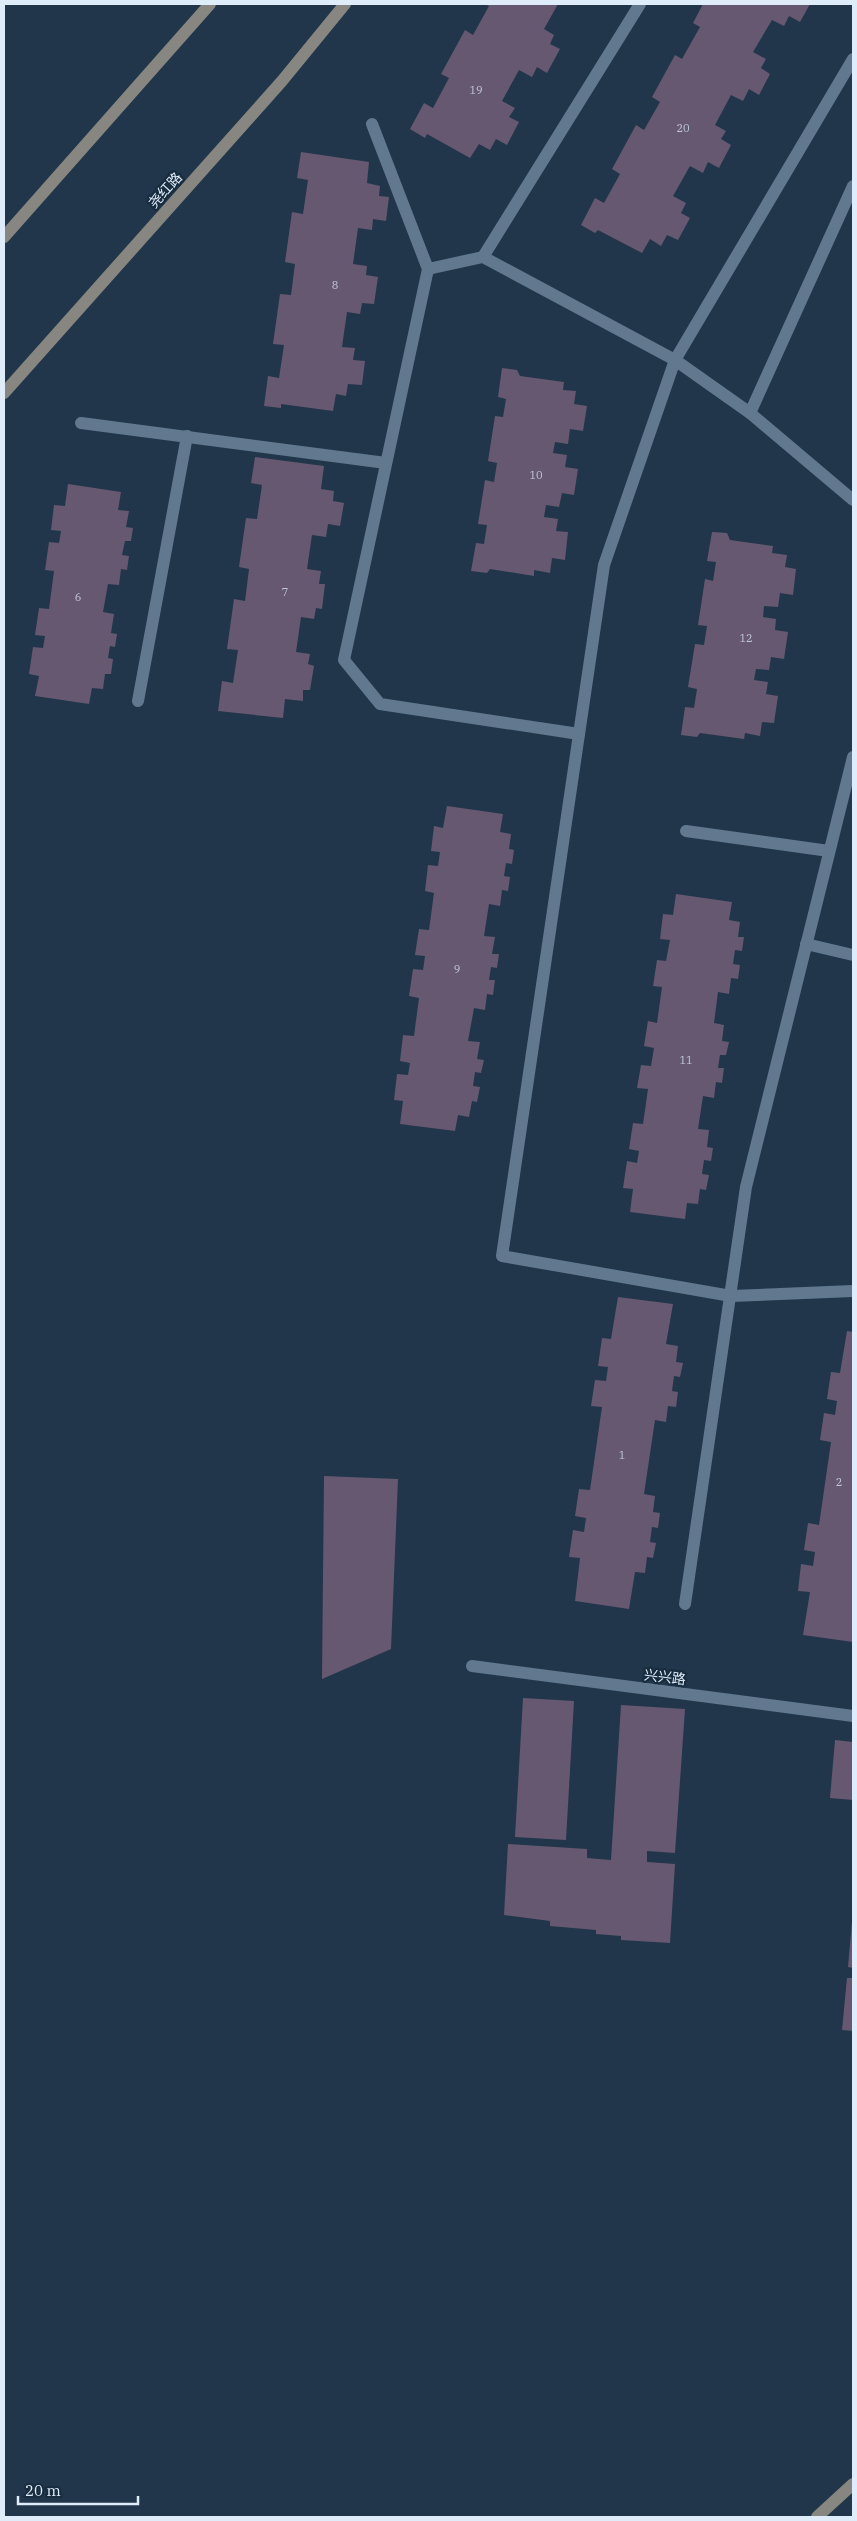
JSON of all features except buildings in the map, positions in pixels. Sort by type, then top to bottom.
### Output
[{"type":"main road","points":[[4,237],[210,4]]},
{"type":"main road","name":"尧红路","points":[[4,393],[282,81],[345,4]]},
{"type":"main road","points":[[818,2517],[853,2484]]},
{"type":"lane","points":[[482,258],[640,4]]},
{"type":"lane","points":[[853,59],[675,360],[604,564],[502,1256],[732,1296],[853,1291]]},
{"type":"lane","points":[[372,124],[428,269],[344,660],[380,704],[579,734]]},
{"type":"lane","points":[[750,413],[853,186]]},
{"type":"lane","points":[[428,269],[482,258],[675,360],[750,413],[853,500]]},
{"type":"lane","points":[[80,423],[386,463]]},
{"type":"lane","points":[[138,701],[186,436]]},
{"type":"lane","points":[[685,1604],[732,1296],[746,1187],[853,756]]},
{"type":"lane","points":[[686,831],[829,851]]},
{"type":"lane","points":[[806,944],[853,956]]},
{"type":"lane","name":"兴兴路","points":[[472,1666],[853,1716]]}]
